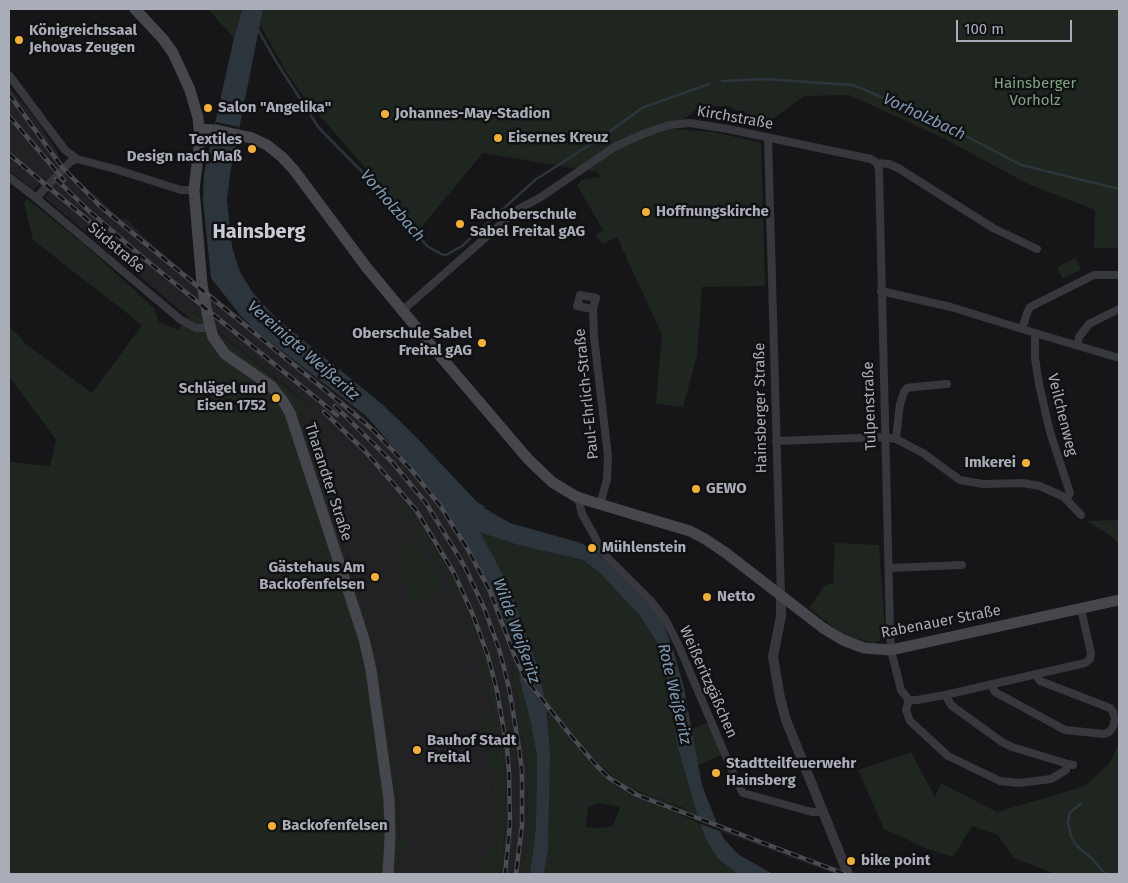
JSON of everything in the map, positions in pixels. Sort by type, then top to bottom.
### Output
[{"type":"main road","name":"Tharandter Straße","points":[[135,9],[163,39],[173,53],[192,97],[200,129],[194,190],[202,284],[213,337],[220,349],[271,386],[290,413],[353,604],[371,670],[388,788],[390,821],[388,874]]},
{"type":"main road","name":"Rabenauer Straße","points":[[200,129],[237,134],[267,145],[290,165],[357,255],[467,389],[528,459],[552,482],[578,498],[690,531],[721,550],[823,628],[844,640],[864,648],[892,650],[1119,600]]},
{"type":"street","points":[[9,75],[65,150],[77,159],[181,190],[194,190]]},
{"type":"street","name":"Kirchstraße","points":[[403,310],[506,219],[616,146],[669,125],[690,124],[871,159],[876,163],[882,162],[898,168],[993,228],[1037,249]]},
{"type":"street","name":"Hainsberger Straße","points":[[768,138],[781,596],[780,616],[773,657],[786,720],[848,874]]},
{"type":"street","points":[[36,198],[70,162],[77,159]]},
{"type":"street","name":"Tulpenstraße","points":[[876,163],[878,170],[892,650],[901,690],[909,700],[906,710],[907,716],[948,756],[1000,781],[1019,783],[1051,779],[1066,770],[1071,764],[1012,747],[1002,742],[952,706],[945,695]]},
{"type":"street","name":"Südstraße","points":[[9,178],[36,198],[181,320],[196,328],[210,328]]},
{"type":"street","points":[[1022,329],[1030,308],[1094,275],[1119,275]]},
{"type":"street","points":[[881,291],[951,307],[1119,358]]},
{"type":"street","points":[[1077,345],[1078,337],[1089,324],[1119,309]]},
{"type":"street","name":"Paul-Ehrlich-Straße","points":[[593,310],[594,337],[608,456],[607,479],[600,505]]},
{"type":"street","name":"Veilchenweg","points":[[1034,333],[1039,384],[1050,432],[1070,493],[1068,497],[1064,497]]},
{"type":"street","points":[[896,439],[900,404],[907,388],[947,384]]},
{"type":"street","points":[[776,441],[885,437],[896,439],[923,453],[960,480],[983,484],[1033,484],[1064,497],[1081,515]]},
{"type":"street","name":"Weißeritzgäßchen","points":[[578,498],[582,514],[595,536],[600,550],[646,596],[665,619],[678,644],[743,793],[812,812],[822,812]]},
{"type":"street","points":[[889,568],[962,565]]},
{"type":"street","points":[[909,700],[945,695],[1085,663],[1090,659],[1089,641],[1081,609]]},
{"type":"street","points":[[991,684],[995,692],[1065,730],[1104,734],[1113,727],[1113,712],[1110,708],[1040,680],[1035,674]]},
{"type":"shaded area","points":[[9,87],[33,115],[58,153],[59,158],[72,174],[121,219],[126,219],[146,239],[192,278],[357,411],[401,455],[431,490],[453,522],[488,584],[509,630],[522,668],[512,673],[528,770],[527,834],[523,874],[501,874],[505,832],[505,772],[498,708],[487,662],[471,618],[452,577],[425,531],[400,497],[396,500],[445,574],[465,614],[482,662],[494,714],[483,716],[492,777],[497,847],[487,874],[397,874],[400,850],[409,840],[400,840],[397,790],[378,660],[360,598],[300,414],[308,404],[194,312],[188,317],[45,198],[49,193],[39,184],[33,190],[9,170]]},
{"type":"shaded area","points":[[551,708],[607,772],[627,787],[684,809],[682,817],[625,792],[603,777],[548,711]]},
{"type":"shaded area","points":[[722,825],[853,874],[835,874],[720,831]]},
{"type":"green space","points":[[208,9],[242,9],[234,38]]},
{"type":"green space","name":"Hainsberger Vorholz","points":[[263,9],[1119,9],[1119,248],[1094,248],[1095,210],[1028,184],[939,136],[849,95],[804,96],[773,119],[757,121],[729,106],[701,106],[672,129],[714,132],[761,143],[765,286],[702,287],[697,356],[683,407],[656,404],[662,335],[617,237],[602,244],[596,235],[603,230],[577,185],[582,180],[600,177],[598,172],[483,153],[419,230],[308,102],[287,73],[260,25]]},
{"type":"green space","points":[[27,199],[86,246],[154,308],[159,322],[178,330],[193,312],[308,405],[300,414],[360,598],[378,660],[397,790],[400,840],[409,840],[409,851],[400,850],[397,874],[9,874],[9,462],[50,466],[56,440],[9,376],[9,326],[25,343],[92,393],[142,325],[33,240],[24,203]]},
{"type":"green space","points":[[1076,258],[1081,270],[1062,279],[1057,267]]},
{"type":"green space","points":[[400,497],[425,531],[452,577],[471,618],[487,662],[498,708],[505,772],[505,832],[501,874],[479,874],[482,859],[488,850],[497,847],[492,777],[482,716],[494,714],[482,662],[465,614],[445,574],[396,500]]},
{"type":"green space","points":[[1119,520],[1119,544],[1111,536],[1087,521]]},
{"type":"green space","points":[[479,531],[518,545],[583,560],[599,572],[641,617],[656,641],[665,667],[678,749],[698,816],[684,811],[684,808],[627,787],[620,782],[597,762],[545,700],[538,667],[522,621]]},
{"type":"green space","points":[[418,540],[445,592],[411,603],[395,547]]},
{"type":"green space","points":[[835,543],[879,545],[885,631],[879,641],[873,643],[852,638],[839,631],[809,608],[825,585],[833,583]]},
{"type":"green space","points":[[518,670],[522,675],[537,756],[536,826],[530,874],[523,874],[527,834],[528,770],[512,673]]},
{"type":"green space","points":[[548,711],[592,765],[618,788],[701,824],[706,840],[717,858],[738,874],[544,874],[548,850]],"holes":[[[601,803],[620,807],[613,826],[600,828],[586,827],[588,807]]]},
{"type":"green space","points":[[709,722],[722,755],[698,765],[692,729]]},
{"type":"green space","points":[[1119,744],[1119,874],[1055,874],[1014,858],[998,835],[972,826],[953,857],[928,849],[884,829],[858,770],[911,752],[935,797],[941,783],[997,812],[1085,786],[1109,764]]},
{"type":"water","points":[[242,9],[263,9],[230,174],[227,201],[232,247],[240,272],[253,293],[276,318],[382,404],[484,508],[510,523],[581,543],[594,551],[619,573],[654,609],[663,623],[674,652],[684,688],[702,785],[720,831],[724,839],[739,855],[773,874],[738,874],[717,858],[706,840],[678,749],[665,667],[656,641],[641,617],[599,572],[583,560],[518,545],[480,532],[509,587],[538,667],[545,700],[551,708],[547,712],[550,756],[548,850],[544,874],[530,874],[536,826],[537,756],[519,677],[521,675],[518,670],[522,667],[509,630],[488,584],[453,522],[431,490],[366,416],[254,329],[240,315],[211,278],[203,200],[204,173]]},
{"type":"pier","points":[[216,122],[239,127],[235,144],[223,141],[212,142]]},
{"type":"pier","points":[[522,668],[551,708],[548,711],[518,670]]},
{"type":"pier","points":[[695,815],[721,825],[720,831],[698,823]]},
{"type":"waterway","name":"Vorholzbach","points":[[257,28],[319,128],[385,195],[427,246],[446,255],[462,246],[535,180],[605,135],[642,108],[709,84]]},
{"type":"waterway","name":"Vorholzbach","points":[[722,81],[765,79],[853,85],[932,118],[1021,165],[1119,189]]},
{"type":"waterway","points":[[1081,804],[1070,812],[1068,823],[1071,836],[1075,844],[1106,874]]},
{"type":"railway","points":[[9,94],[62,167],[101,207],[352,412],[374,431],[410,468],[441,507],[467,548],[489,589],[525,678],[572,737],[609,778],[637,795],[845,874]]},
{"type":"railway","points":[[9,116],[64,180]]},
{"type":"railway","points":[[9,154],[95,226]]},
{"type":"railway","points":[[56,179],[89,211],[141,256],[337,415]]},
{"type":"railway","points":[[335,406],[392,462],[426,503],[465,567],[485,610],[500,652],[509,688],[522,771],[522,825],[516,874]]},
{"type":"railway","points":[[324,412],[364,450],[416,510],[454,573],[473,615],[488,656],[497,691],[507,749],[510,825],[505,874]]},
{"type":"place","name":"Königreichssaal Jehovas Zeugen","points":[[19,40]]},
{"type":"place","name":"Salon \"Angelika\"","points":[[208,108]]},
{"type":"place","name":"Johannes-May-Stadion","points":[[385,114]]},
{"type":"place","name":"Eisernes Kreuz","points":[[498,138]]},
{"type":"place","name":"Textiles Design nach Maß","points":[[252,149]]},
{"type":"place","name":"Hoffnungskirche","points":[[646,212]]},
{"type":"place","name":"Fachoberschule Sabel Freital gAG","points":[[460,224]]},
{"type":"place","name":"Oberschule Sabel Freital gAG","points":[[482,343]]},
{"type":"place","name":"Schlägel und Eisen 1752","points":[[276,398]]},
{"type":"place","name":"Imkerei","points":[[1026,463]]},
{"type":"place","name":"GEWO","points":[[696,489]]},
{"type":"place","name":"Mühlenstein","points":[[592,548]]},
{"type":"place","name":"Gästehaus Am Backofenfelsen","points":[[375,577]]},
{"type":"place","name":"Netto","points":[[707,597]]},
{"type":"place","name":"Bauhof Stadt Freital","points":[[417,750]]},
{"type":"place","name":"Stadtteilfeuerwehr Hainsberg","points":[[716,773]]},
{"type":"place","name":"Backofenfelsen","points":[[272,826]]},
{"type":"place","name":"bike point","points":[[851,861]]},
{"type":"district","name":"Hainsberg","points":[[259,232]]},
{"type":"water label","name":"Vereinigte Weißeritz","points":[[303,351]]},
{"type":"water label","name":"Wilde Weißeritz","points":[[516,631]]},
{"type":"water label","name":"Rote Weißeritz","points":[[674,694]]}]
